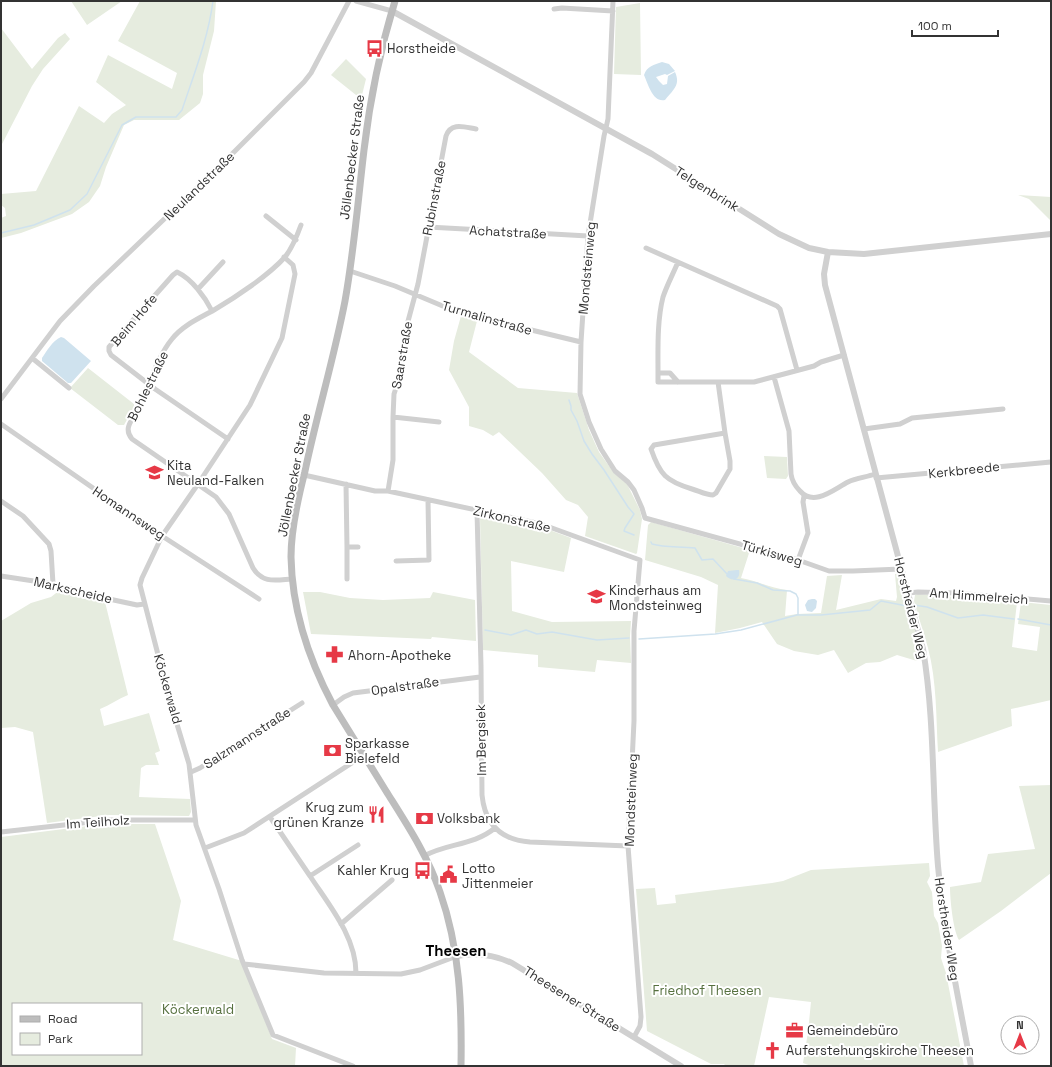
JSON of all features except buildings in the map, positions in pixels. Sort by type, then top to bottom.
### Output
[{"type":"main road","name":"Jöllenbecker Straße","points":[[395,1],[378,60],[369,111],[350,271],[334,352],[304,475],[292,544],[292,579],[295,602],[307,645],[319,677],[333,705],[402,815],[424,856],[443,899],[456,956],[461,1008],[461,1066]]},
{"type":"street","name":"Neulandstraße","points":[[1,399],[60,322],[94,286],[304,82],[311,73],[349,1]]},
{"type":"street","points":[[356,1],[392,11]]},
{"type":"street","name":"Mondsteinweg","points":[[613,1],[608,119],[588,236],[581,342],[580,394],[589,422],[604,453],[615,471],[628,482],[634,490],[645,518]]},
{"type":"street","points":[[554,9],[562,8],[613,11]]},
{"type":"street","name":"Telgenbrink","points":[[392,11],[652,154],[779,234],[809,248],[828,252],[864,254],[1051,234]]},
{"type":"street","name":"Rubinstraße","points":[[415,294],[447,133],[452,127],[458,126],[476,129]]},
{"type":"street","points":[[266,216],[296,240]]},
{"type":"street","name":"Bohlestraße","points":[[292,579],[270,580],[259,575],[254,568],[224,506],[216,497],[132,439],[128,434],[129,425],[137,413],[160,358],[172,338],[198,318],[240,294],[284,257],[296,240],[301,225]]},
{"type":"street","name":"Achatstraße","points":[[428,227],[588,236]]},
{"type":"street","points":[[646,248],[777,306],[780,309],[797,370]]},
{"type":"street","name":"Horstheider Weg","points":[[828,252],[824,278],[925,661],[941,900],[971,1066]]},
{"type":"street","name":"Köckerwald","points":[[284,257],[293,265],[295,269],[284,332],[279,345],[250,405],[162,536],[141,582],[144,604],[191,772],[195,820],[244,964],[272,1035],[353,1066]]},
{"type":"street","points":[[198,290],[223,262]]},
{"type":"street","points":[[678,262],[664,294],[661,308],[658,338],[658,382],[748,382],[774,377],[844,355]]},
{"type":"street","name":"Turmalinstraße","points":[[350,271],[472,316],[581,342]]},
{"type":"street","name":"Beim Hofe","points":[[212,311],[198,290],[183,275],[177,272],[109,347],[109,351],[155,388],[228,439]]},
{"type":"street","name":"Saarstraße","points":[[388,491],[393,460],[392,417],[394,394],[415,294]]},
{"type":"street","points":[[32,358],[69,388]]},
{"type":"street","points":[[658,372],[670,373],[678,382]]},
{"type":"street","points":[[774,377],[789,432],[790,474],[794,484],[804,496],[803,502],[808,533],[798,560]]},
{"type":"street","points":[[718,382],[730,469],[716,493],[714,495],[698,491],[671,481],[662,474],[651,449],[654,445],[725,434]]},
{"type":"street","points":[[864,429],[900,424],[912,418],[1003,409]]},
{"type":"street","points":[[392,417],[439,422]]},
{"type":"street","name":"Homannsweg","points":[[1,424],[162,536],[259,599]]},
{"type":"street","name":"Kerkbreede","points":[[804,496],[824,496],[848,482],[876,476],[1051,462]]},
{"type":"street","name":"Zirkonstraße","points":[[304,475],[375,491],[388,491],[541,524],[640,560]]},
{"type":"street","points":[[346,484],[347,579]]},
{"type":"street","points":[[396,561],[429,560],[428,500]]},
{"type":"street","points":[[1,501],[23,516],[49,544],[51,551],[53,584]]},
{"type":"street","name":"Im Bergsiek","points":[[477,511],[482,795],[485,812],[495,828],[506,837],[521,841],[628,846]]},
{"type":"street","name":"Türkisweg","points":[[645,518],[798,560],[823,569],[834,571],[901,569]]},
{"type":"street","points":[[347,547],[358,547]]},
{"type":"street","name":"Mondsteinweg","points":[[634,1037],[640,1026],[640,1017],[628,846],[634,729],[634,631],[640,560]]},
{"type":"street","name":"Markscheide","points":[[1,576],[53,584],[109,599],[144,604]]},
{"type":"street","name":"Am Himmelreich","points":[[908,593],[955,593],[1051,601]]},
{"type":"street","name":"Opalstraße","points":[[333,705],[344,697],[354,693],[480,677]]},
{"type":"street","name":"Salzmannstraße","points":[[191,772],[200,768],[302,702]]},
{"type":"street","points":[[205,848],[241,835],[364,755]]},
{"type":"street","points":[[270,817],[341,924],[355,955],[356,973]]},
{"type":"street","name":"Im Teilholz","points":[[1,832],[109,820],[195,820]]},
{"type":"street","points":[[424,856],[437,850],[476,840],[495,828]]},
{"type":"street","points":[[310,876],[358,845]]},
{"type":"street","points":[[341,924],[392,880]]},
{"type":"street","name":"Theesener Straße","points":[[456,956],[482,954],[505,960],[520,967],[681,1066]]},
{"type":"street","points":[[244,964],[314,972],[401,974],[412,972],[456,956]]},
{"type":"green space","points":[[71,1],[122,1],[87,25]]},
{"type":"green space","points":[[140,1],[216,1],[214,31],[203,75],[203,94],[200,103],[179,120],[134,120],[124,125],[106,167],[100,186],[89,202],[72,214],[21,233],[1,238],[1,218],[6,216],[5,208],[1,205],[1,194],[36,191],[79,106],[104,123],[112,114],[126,105],[96,82],[108,55],[172,89],[177,73],[118,41]]},
{"type":"green space","points":[[640,3],[641,75],[614,74],[616,7]]},
{"type":"green space","points":[[1,28],[32,69],[58,38],[65,33],[70,39],[43,69],[32,86],[1,146]]},
{"type":"green space","points":[[346,59],[366,79],[361,99],[331,75]]},
{"type":"green space","points":[[1018,195],[1051,197],[1051,221],[1029,199]]},
{"type":"green space","points":[[461,316],[477,321],[469,352],[518,388],[577,393],[589,430],[599,452],[614,473],[627,484],[640,510],[642,519],[636,554],[585,536],[588,517],[578,505],[566,500],[542,473],[499,432],[493,436],[483,430],[469,426],[469,407],[449,370],[454,341]]},
{"type":"green space","points":[[88,368],[134,404],[134,407],[124,425],[118,425],[70,388]]},
{"type":"green space","points":[[764,456],[787,457],[788,476],[786,479],[767,478]]},
{"type":"green space","points":[[483,515],[544,528],[571,538],[564,572],[511,561],[512,611],[552,622],[631,621],[631,663],[597,660],[595,672],[538,667],[538,655],[483,650],[480,518]]},
{"type":"green space","points":[[651,522],[750,550],[741,578],[787,590],[785,616],[821,613],[827,576],[842,575],[836,610],[881,599],[896,601],[895,574],[900,574],[907,606],[915,630],[917,661],[897,655],[880,662],[866,663],[848,673],[834,650],[818,655],[794,651],[777,644],[762,622],[715,633],[718,585],[701,577],[645,560],[648,525]]},
{"type":"green space","points":[[60,590],[105,602],[128,695],[100,709],[104,726],[149,713],[160,751],[155,753],[159,765],[146,765],[141,768],[139,797],[190,799],[191,812],[189,816],[109,815],[47,823],[33,732],[15,727],[1,728],[1,621],[31,603],[51,597]]},
{"type":"green space","points":[[303,592],[320,592],[350,598],[383,600],[430,598],[433,592],[475,600],[476,641],[432,637],[431,639],[311,634]]},
{"type":"green space","points":[[918,594],[1017,602],[1012,647],[1037,651],[1040,627],[1018,624],[1021,602],[1051,605],[1051,700],[1011,709],[1012,726],[938,752],[936,700],[931,661],[914,601],[915,595]]},
{"type":"green space","points":[[1051,785],[1051,873],[1001,911],[959,940],[951,906],[950,887],[981,882],[988,854],[1035,849],[1019,786]]},
{"type":"green space","name":"Köckerwald","points":[[103,824],[155,824],[181,901],[173,940],[242,961],[272,1039],[296,1048],[295,1066],[1,1066],[1,837]]},
{"type":"green space","name":"Friedhof Theesen","points":[[929,863],[930,876],[927,882],[932,892],[934,916],[938,923],[942,946],[941,958],[946,973],[964,1066],[811,1066],[803,1063],[811,1002],[769,997],[754,1066],[726,1066],[724,1064],[711,1064],[647,1031],[636,889],[655,888],[657,905],[676,903],[675,895],[783,881],[811,870]]},
{"type":"water","points":[[662,62],[669,64],[675,71],[667,75],[665,74],[656,77],[663,85],[667,84],[668,76],[675,72],[677,77],[677,84],[665,100],[657,99],[654,96],[644,75],[649,68]]},
{"type":"water","points":[[61,337],[91,361],[71,383],[68,383],[42,361],[42,358],[50,346]]},
{"type":"water","points":[[739,570],[739,576],[736,579],[731,579],[726,576],[728,571]]},
{"type":"water","points":[[812,599],[817,601],[816,608],[812,612],[807,611],[805,605],[808,600]]},
{"type":"waterway","points":[[1,233],[34,225],[70,210],[87,194],[122,125],[136,117],[176,117],[182,110],[200,56],[208,29],[213,1]]},
{"type":"waterway","points":[[569,400],[571,410],[577,421],[584,441],[634,514],[624,531],[634,535]]},
{"type":"waterway","points":[[651,542],[652,544],[663,546],[695,548],[702,560],[713,559],[728,575]]},
{"type":"waterway","points":[[734,579],[757,583],[773,590],[790,591],[796,594],[798,598],[798,615]]},
{"type":"waterway","points":[[639,639],[715,634],[741,630],[797,615],[821,615],[870,610],[881,601],[907,606]]},
{"type":"waterway","points":[[914,605],[927,607],[958,618],[983,615],[1014,619]]},
{"type":"waterway","points":[[1018,619],[1051,625]]},
{"type":"waterway","points":[[485,630],[511,635],[526,630],[537,634],[552,632],[597,640],[629,638]]},
{"type":"place","name":"Horstheide","points":[[374,48]]},
{"type":"place","name":"Kita Neuland-Falken","points":[[154,472]]},
{"type":"place","name":"Kinderhaus am Mondsteinweg","points":[[596,597]]},
{"type":"place","name":"Ahorn-Apotheke","points":[[335,655]]},
{"type":"place","name":"Sparkasse Bielefeld","points":[[332,750]]},
{"type":"place","name":"Krug zum grünen Kranze","points":[[377,814]]},
{"type":"place","name":"Volksbank","points":[[424,818]]},
{"type":"place","name":"Kahler Krug","points":[[422,870]]},
{"type":"place","name":"Lotto Jittenmeier","points":[[449,875]]},
{"type":"place","name":"Gemeindebüro","points":[[794,1030]]},
{"type":"place","name":"Auferstehungskirche Theesen","points":[[773,1050]]},
{"type":"district","name":"Theesen","points":[[456,950]]}]
